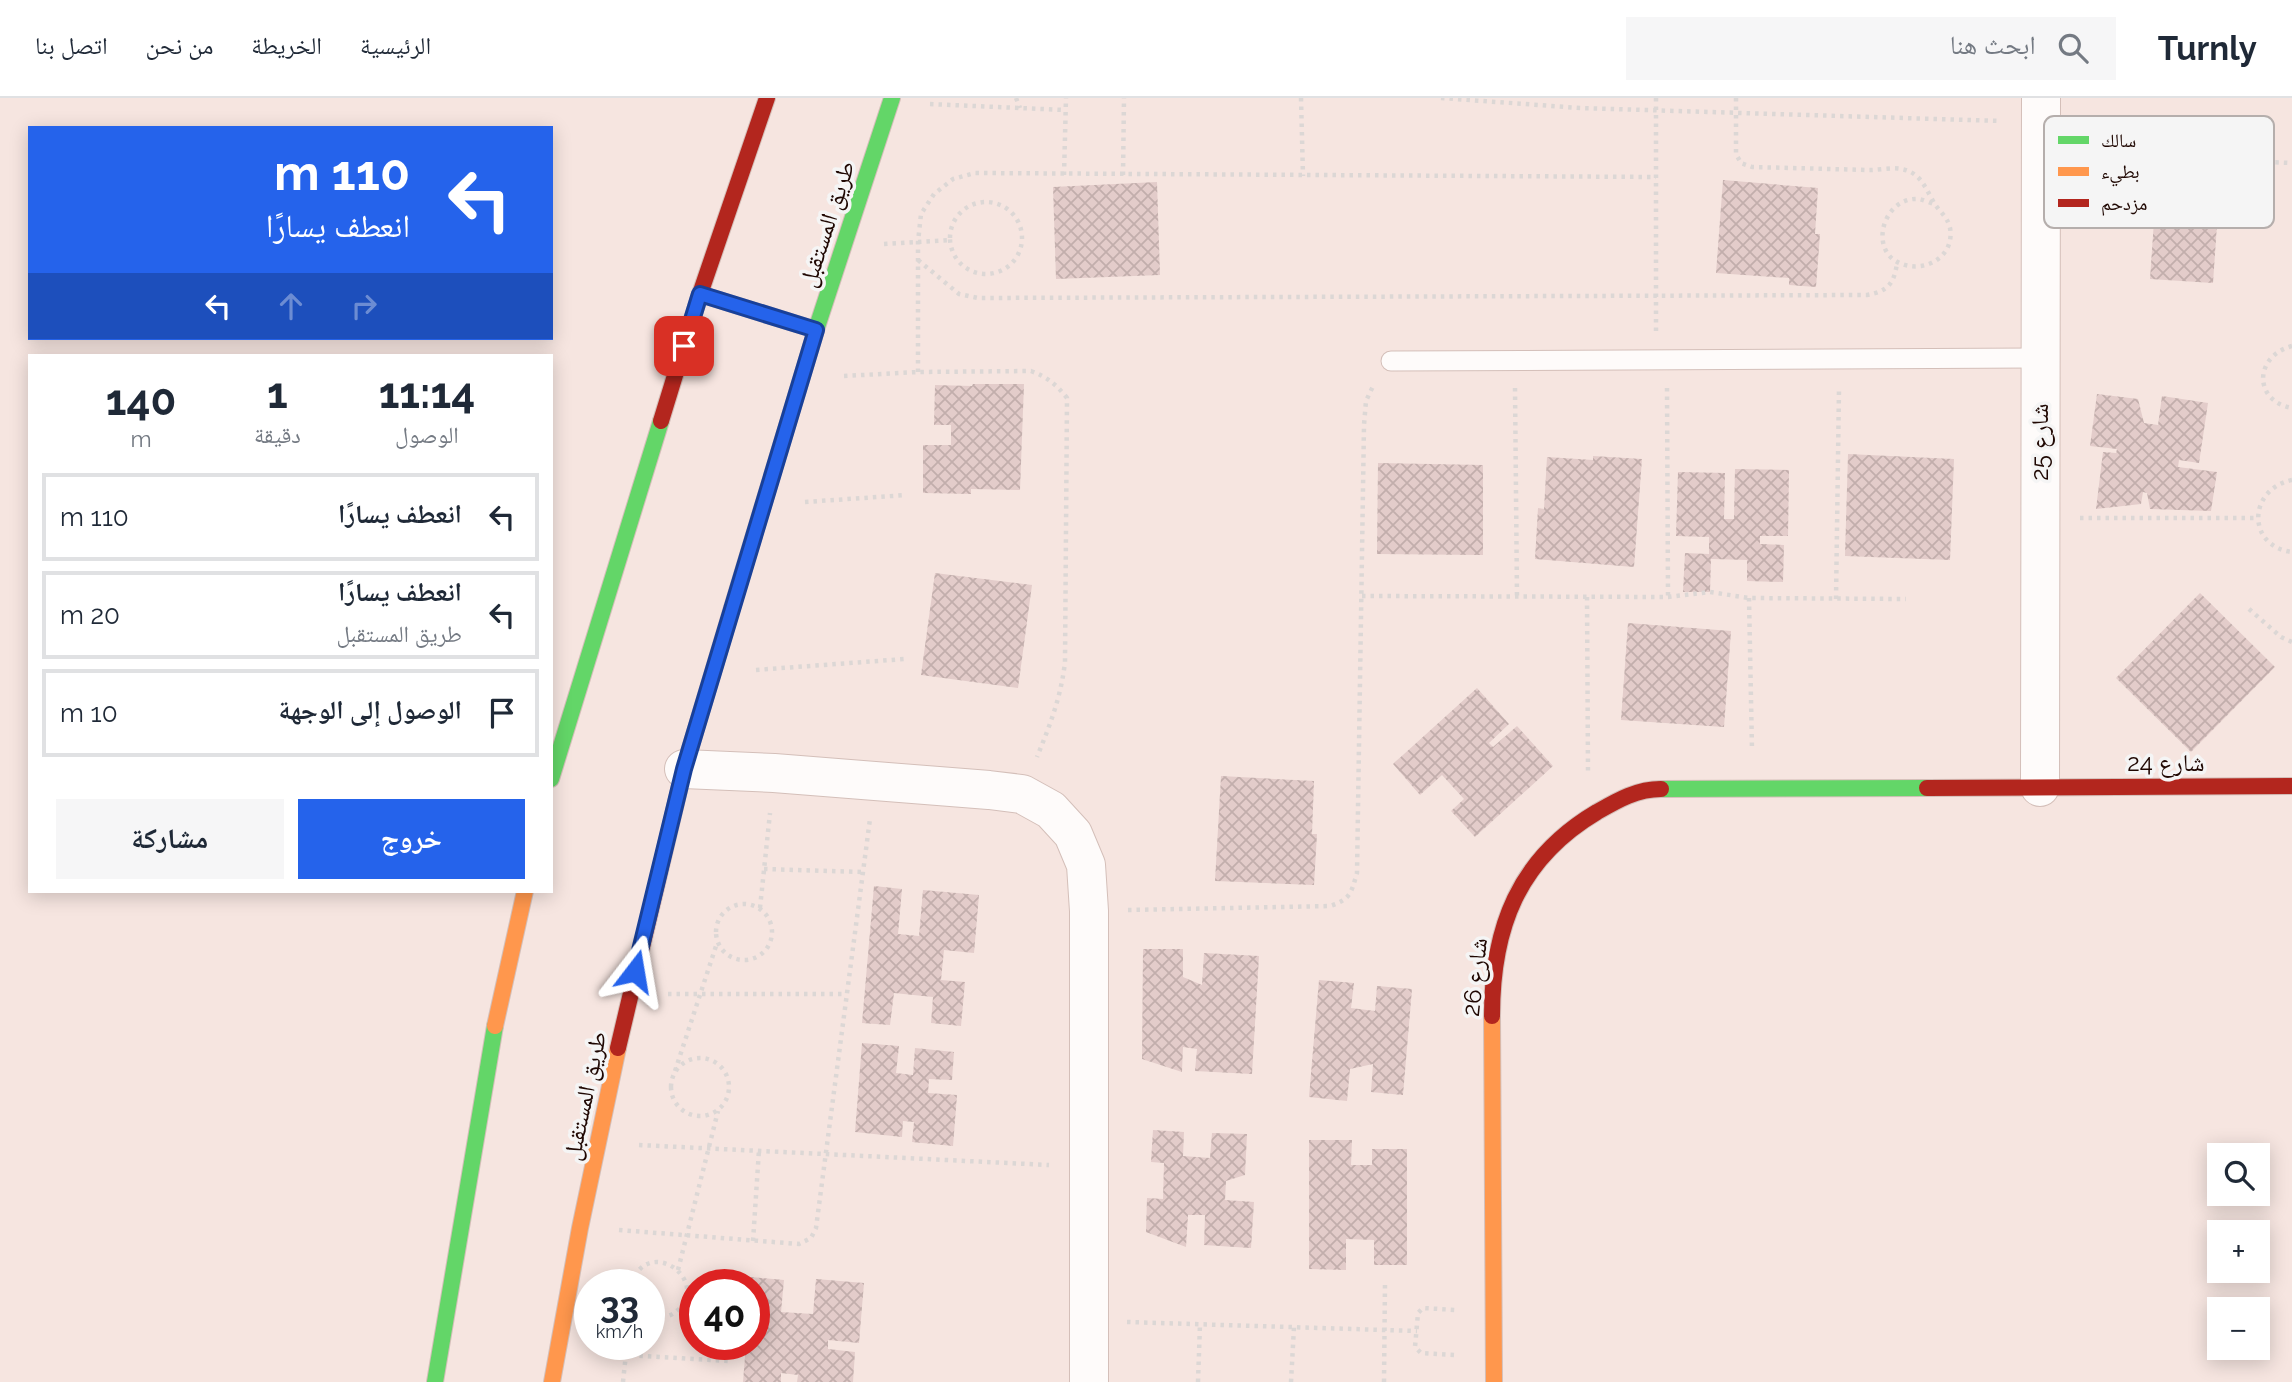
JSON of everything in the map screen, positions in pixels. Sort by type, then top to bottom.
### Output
[{"type":"street","points":[[553,772],[700,294],[766,98]]},
{"type":"street","name":"طريق المستقبل","points":[[552,1382],[597,1144],[629,996],[684,769],[816,330],[892,100]]},
{"type":"street","name":"شارع 25","points":[[2040,787],[2041,124]]},
{"type":"street","points":[[700,294],[816,330]]},
{"type":"street","points":[[684,769],[774,773],[1022,794],[1051,810],[1073,834],[1086,865],[1088,911],[1089,1382]]},
{"type":"street","name":"شارع 24","points":[[2040,787],[2292,786]]},
{"type":"street","name":"شارع 26","points":[[1494,1382],[1494,962],[1505,919],[1526,879],[1553,844],[1588,815],[1614,800],[1643,789],[2040,787]]},
{"type":"street","points":[[435,1382],[497,1013],[526,893]]},
{"type":"lane","points":[[1391,361],[2040,358]]},
{"type":"path","points":[[1016,98],[1020,108]]},
{"type":"path","points":[[1064,174],[1066,98]]},
{"type":"path","points":[[1123,175],[1124,98]]},
{"type":"path","points":[[1301,98],[1303,176]]},
{"type":"path","points":[[1441,98],[1580,108],[2041,124]]},
{"type":"path","points":[[1656,98],[1656,295],[1661,360],[1668,597]]},
{"type":"path","points":[[1736,98],[1736,154],[1741,163],[1752,167],[1902,169],[1923,181],[1934,204],[1945,215],[1950,230],[1949,244],[1941,257],[1928,266],[1913,268],[1897,263],[1887,252],[1882,238],[1883,222],[1891,209],[1904,201],[1919,199],[1934,204]]},
{"type":"path","points":[[892,100],[1065,110]]},
{"type":"path","points":[[2274,160],[2292,163]]},
{"type":"path","points":[[918,372],[918,242],[921,214],[934,194],[953,180],[975,173],[1656,177]]},
{"type":"path","points":[[984,202],[998,204],[1010,211],[1018,222],[1022,236],[1020,250],[1013,262],[1002,270],[988,274],[974,272],[962,265],[953,254],[950,240],[951,226],[959,214],[970,205],[984,202]]},
{"type":"path","points":[[844,247],[950,240]]},
{"type":"path","points":[[918,260],[959,294],[978,298],[1867,295],[1884,292],[1895,280],[1897,263]]},
{"type":"path","points":[[2292,346],[2279,350],[2269,358],[2263,371],[2264,385],[2270,398],[2281,406],[2292,408]]},
{"type":"path","points":[[1836,598],[1840,359]]},
{"type":"path","points":[[1088,911],[1330,906],[1345,901],[1352,891],[1357,873],[1366,401],[1376,379],[1391,361]]},
{"type":"path","points":[[1515,361],[1517,597]]},
{"type":"path","points":[[801,379],[918,372],[1031,371],[1058,386],[1067,398],[1065,663],[1062,691],[1022,794]]},
{"type":"path","points":[[2292,480],[2279,483],[2268,491],[2260,504],[2258,517],[2261,532],[2270,543],[2282,551],[2292,552]]},
{"type":"path","points":[[763,505],[906,495]]},
{"type":"path","points":[[2040,518],[2258,517]]},
{"type":"path","points":[[1362,596],[1668,597],[1710,592],[1749,598],[1906,599]]},
{"type":"path","points":[[1587,597],[1588,815]]},
{"type":"path","points":[[1749,598],[1753,789]]},
{"type":"path","points":[[2249,609],[2281,637],[2292,642]]},
{"type":"path","points":[[713,673],[904,659]]},
{"type":"path","points":[[760,908],[774,773]]},
{"type":"path","points":[[580,1228],[799,1244],[811,1238],[816,1228],[875,781]]},
{"type":"path","points":[[764,869],[862,872]]},
{"type":"path","points":[[737,904],[760,908],[768,917],[772,939],[757,957],[745,960],[734,958],[724,951],[718,942],[716,930],[719,919],[737,904]]},
{"type":"path","points":[[674,1073],[683,1063],[695,1057],[708,1058],[720,1064],[730,1087],[727,1100],[718,1110],[706,1115],[693,1115],[681,1109],[673,1098],[671,1085],[674,1073],[718,942]]},
{"type":"path","points":[[629,996],[701,992],[846,994]]},
{"type":"path","points":[[678,1270],[718,1110]]},
{"type":"path","points":[[597,1144],[709,1147],[1089,1167]]},
{"type":"path","points":[[753,1241],[759,1150]]},
{"type":"path","points":[[640,1269],[655,1262],[667,1263],[678,1270],[685,1280],[687,1292],[683,1304],[674,1314],[665,1317]]},
{"type":"path","points":[[1384,1382],[1385,1284]]},
{"type":"path","points":[[1493,1313],[1423,1308],[1418,1313],[1415,1347],[1421,1353],[1494,1358]]},
{"type":"path","points":[[1089,1321],[1417,1331]]},
{"type":"path","points":[[1198,1382],[1200,1324]]},
{"type":"path","points":[[1292,1382],[1294,1328]]},
{"type":"path","points":[[560,1337],[574,1341]]},
{"type":"path","points":[[665,1357],[729,1361]]},
{"type":"path","points":[[623,1382],[625,1360]]},
{"type":"building","points":[[1723,180],[1818,188],[1815,234],[1820,234],[1816,287],[1789,285],[1789,278],[1716,273]]},
{"type":"building","points":[[1157,182],[1160,275],[1056,279],[1053,187]]},
{"type":"building","points":[[2154,228],[2217,228],[2213,283],[2150,279]]},
{"type":"building","points":[[1024,384],[1020,490],[971,489],[971,494],[923,493],[923,445],[951,445],[951,425],[934,425],[935,385]]},
{"type":"building","points":[[2097,394],[2138,399],[2144,423],[2158,425],[2162,396],[2208,403],[2199,463],[2179,460],[2178,467],[2217,472],[2211,511],[2150,509],[2147,493],[2143,492],[2141,504],[2096,509],[2103,452],[2116,453],[2117,449],[2090,446]]},
{"type":"building","points":[[1848,454],[1954,459],[1950,560],[1845,556]]},
{"type":"building","points":[[1593,456],[1642,459],[1634,567],[1535,559],[1538,508],[1544,509],[1547,457],[1593,460]]},
{"type":"building","points":[[1378,463],[1483,465],[1483,555],[1377,554]]},
{"type":"building","points":[[1735,469],[1789,470],[1788,536],[1760,536],[1760,544],[1784,545],[1783,582],[1747,581],[1747,560],[1711,559],[1710,592],[1683,592],[1685,553],[1709,554],[1709,537],[1676,536],[1678,472],[1725,473],[1724,519],[1734,519]]},
{"type":"building","points":[[935,573],[1032,585],[1018,688],[921,675]]},
{"type":"building","points":[[2200,593],[2275,667],[2191,752],[2116,678]]},
{"type":"building","points":[[1628,623],[1731,631],[1724,727],[1621,720]]},
{"type":"building","points":[[1477,688],[1509,724],[1489,743],[1493,747],[1517,726],[1553,766],[1475,837],[1451,811],[1464,799],[1442,775],[1420,795],[1393,764]]},
{"type":"building","points":[[1221,776],[1314,781],[1312,834],[1317,834],[1314,885],[1215,881]]},
{"type":"building","points":[[874,886],[902,889],[898,934],[919,936],[923,890],[979,895],[974,953],[944,950],[941,980],[965,982],[961,1026],[931,1023],[933,997],[894,993],[890,1025],[862,1023]]},
{"type":"building","points":[[1143,949],[1183,949],[1183,977],[1202,985],[1204,953],[1259,956],[1252,1074],[1195,1071],[1197,1049],[1183,1047],[1182,1072],[1142,1059]]},
{"type":"building","points":[[1319,980],[1354,983],[1351,1008],[1375,1011],[1377,986],[1412,989],[1403,1095],[1371,1092],[1373,1064],[1350,1069],[1347,1101],[1309,1097]]},
{"type":"building","points":[[862,1043],[899,1046],[896,1073],[913,1075],[915,1048],[954,1052],[952,1080],[929,1079],[928,1093],[957,1095],[953,1146],[912,1142],[914,1122],[903,1121],[902,1137],[855,1132]]},
{"type":"building","points":[[1153,1130],[1184,1132],[1183,1156],[1210,1158],[1212,1133],[1247,1134],[1245,1175],[1226,1181],[1225,1200],[1254,1202],[1251,1248],[1204,1245],[1205,1215],[1188,1215],[1186,1247],[1146,1232],[1147,1198],[1163,1199],[1164,1163],[1151,1162]]},
{"type":"building","points":[[1309,1140],[1352,1140],[1351,1165],[1372,1165],[1372,1149],[1407,1149],[1407,1265],[1374,1265],[1374,1240],[1346,1239],[1346,1270],[1309,1269]]},
{"type":"building","points":[[770,1279],[784,1280],[781,1312],[813,1314],[816,1279],[864,1283],[859,1343],[828,1340],[828,1349],[855,1352],[853,1382],[797,1382],[798,1375],[781,1373],[781,1382],[743,1382],[745,1360],[770,1360]]},
{"type":"traffic: fast","points":[[732,608],[816,330],[892,98]]},
{"type":"traffic: fast","points":[[553,772],[661,421]]},
{"type":"traffic: fast","points":[[1661,789],[1927,788]]},
{"type":"traffic: fast","points":[[435,1382],[495,1026]]},
{"type":"traffic: slow","points":[[495,1026],[525,893]]},
{"type":"traffic: slow","points":[[1492,1016],[1494,1382]]},
{"type":"traffic: slow","points":[[552,1382],[580,1228],[618,1048]]},
{"type":"traffic: jam","points":[[661,421],[700,294],[767,98]]},
{"type":"traffic: jam","points":[[700,294],[816,330]]},
{"type":"traffic: jam","points":[[618,1048],[684,769],[732,608]]},
{"type":"traffic: jam","points":[[1927,788],[2292,786]]},
{"type":"traffic: jam","points":[[1492,1016],[1493,984],[1504,925],[1529,874],[1547,851],[1597,812],[1636,793],[1661,789]]},
{"type":"route","points":[[635,971],[684,769],[816,330],[700,294],[684,346]]}]
